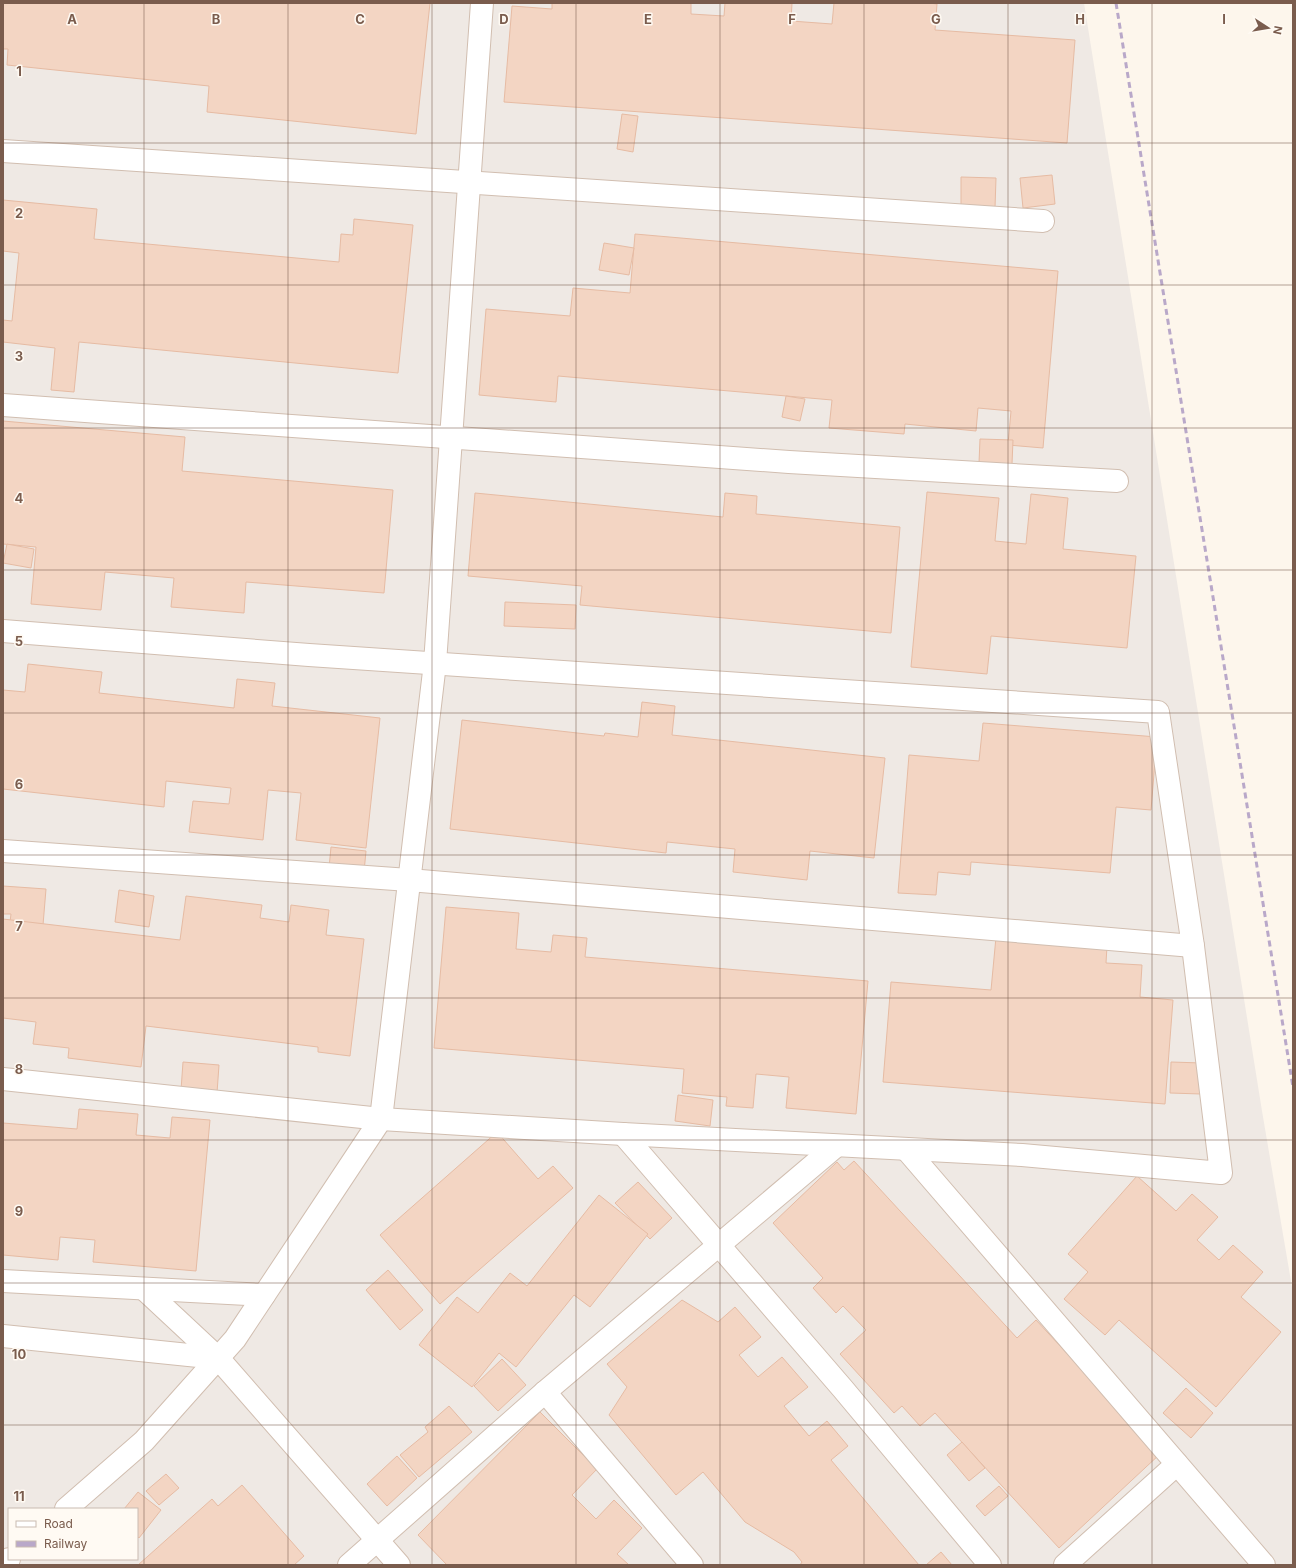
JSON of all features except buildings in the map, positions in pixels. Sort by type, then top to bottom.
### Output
[{"type":"street","points":[[67,1508],[144,1441],[235,1339],[381,1119],[435,663],[468,182],[482,3]]},
{"type":"street","points":[[3,151],[1043,221]]},
{"type":"street","points":[[3,405],[781,462],[1117,481]]},
{"type":"street","points":[[3,631],[435,663],[1158,712],[1194,946],[1221,1173],[1022,1155],[836,1146],[381,1119],[3,1079]]},
{"type":"street","points":[[3,851],[409,880],[1194,946]]},
{"type":"street","points":[[623,1134],[843,1389],[990,1565]]},
{"type":"street","points":[[349,1565],[545,1392],[718,1244],[836,1146]]},
{"type":"street","points":[[906,1149],[1264,1565]]},
{"type":"street","points":[[3,1281],[264,1295]]},
{"type":"street","points":[[144,1289],[218,1358],[399,1565]]},
{"type":"street","points":[[3,1336],[218,1358]]},
{"type":"street","points":[[545,1392],[692,1565]]},
{"type":"street","points":[[1065,1565],[1177,1464]]},
{"type":"shaded area","points":[[3,3],[1084,3],[1262,1111],[1293,1293],[1293,1565],[3,1565]]},
{"type":"railway","points":[[1116,3],[1293,1087]]}]
